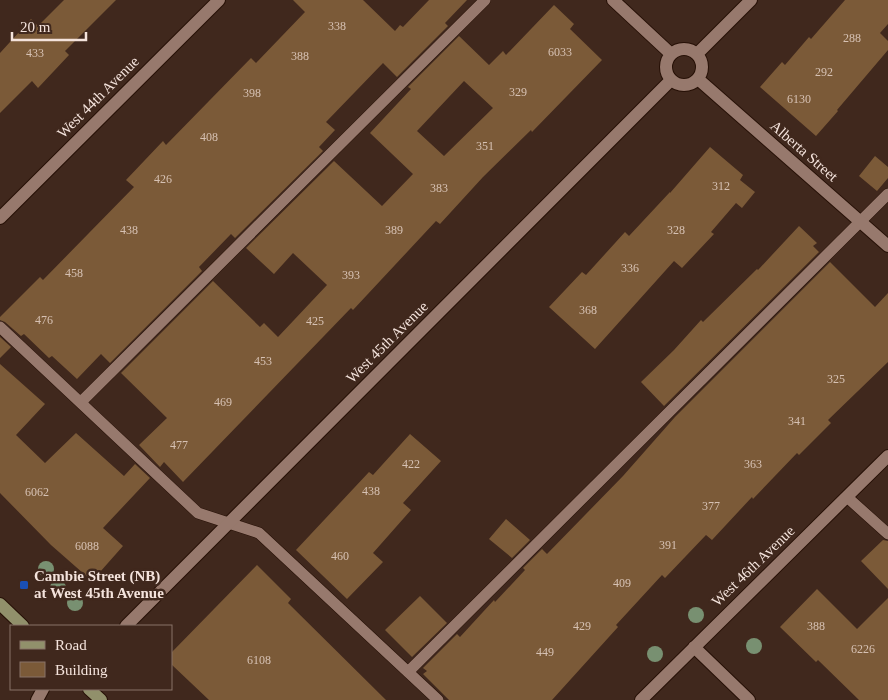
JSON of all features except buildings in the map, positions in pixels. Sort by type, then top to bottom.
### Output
[{"type":"main road","points":[[0,604],[22,625]]},
{"type":"main road","points":[[90,690],[101,700]]},
{"type":"street","name":"West 44th Avenue","points":[[0,218],[219,0]]},
{"type":"street","points":[[614,0],[671,54]]},
{"type":"street","points":[[697,54],[751,0]]},
{"type":"street","points":[[681,49],[687,49],[697,54],[702,64],[701,74],[694,83],[682,86],[671,80],[666,70],[666,64],[671,54],[681,49]]},
{"type":"street","name":"Alberta Street","points":[[698,79],[888,246]]},
{"type":"street","name":"West 45th Avenue","points":[[127,625],[671,80]]},
{"type":"street","name":"West 46th Avenue","points":[[641,700],[888,456]]},
{"type":"street","points":[[694,647],[749,700]]},
{"type":"lane","points":[[80,402],[485,0]]},
{"type":"lane","points":[[408,672],[888,194]]},
{"type":"lane","points":[[0,327],[198,513],[259,534],[438,700]]},
{"type":"lane","points":[[847,497],[888,534]]},
{"type":"place","name":"Cambie Street (NB) at West 45th Avenue","points":[[24,585]]}]
